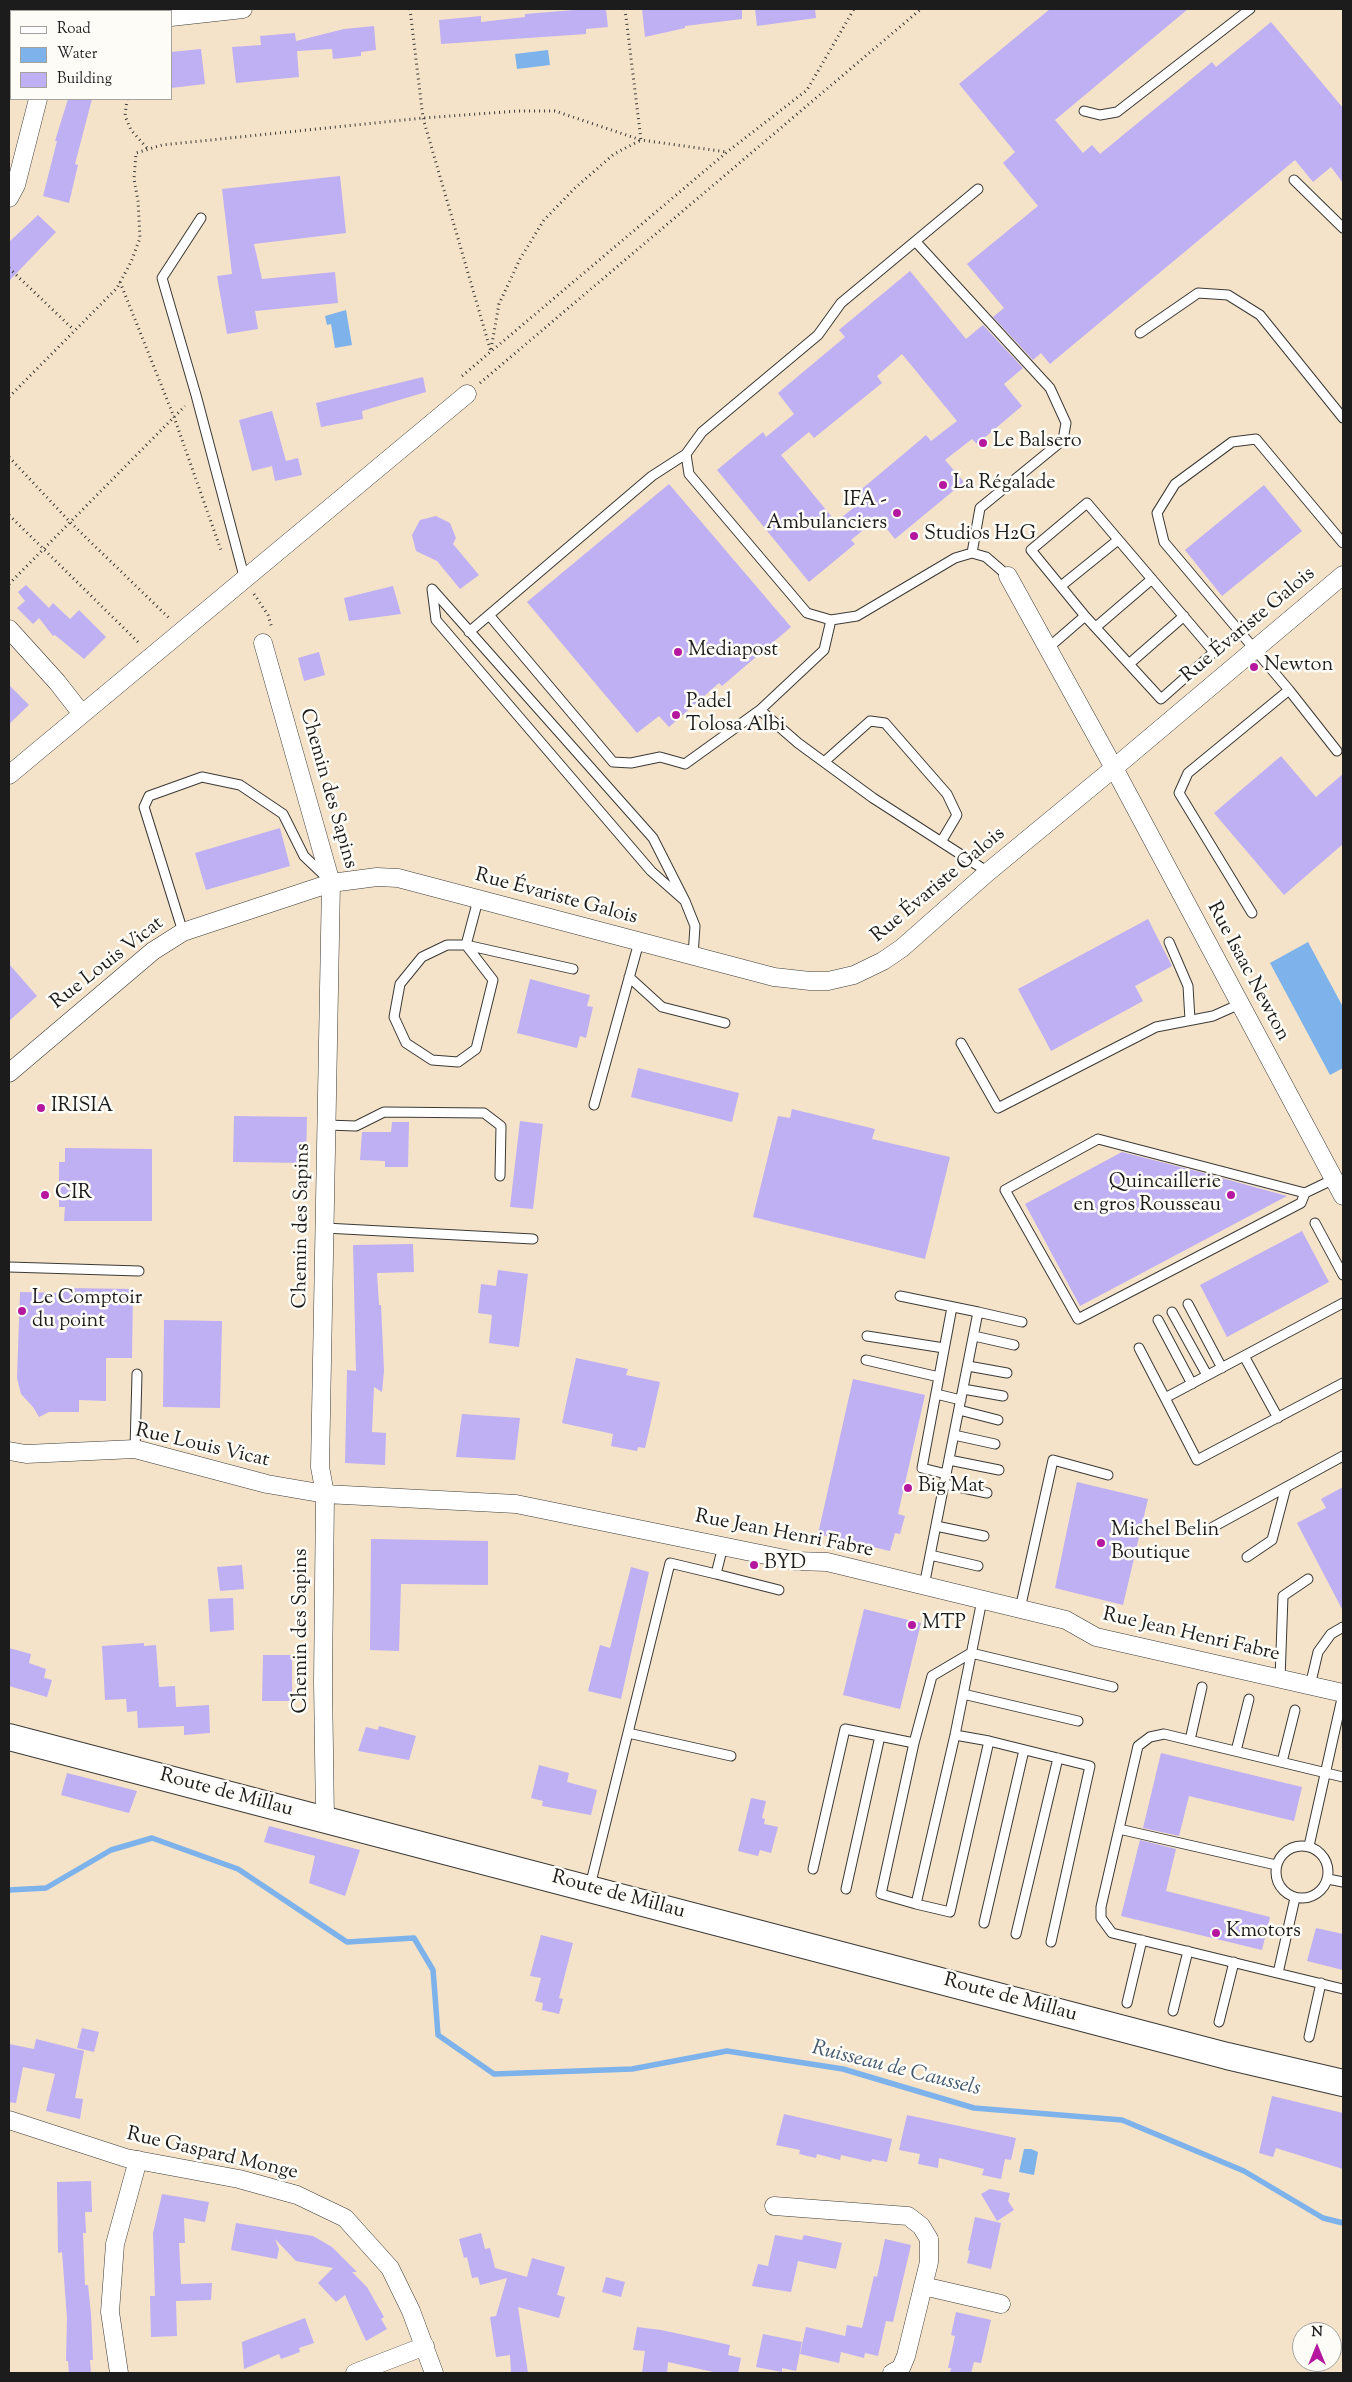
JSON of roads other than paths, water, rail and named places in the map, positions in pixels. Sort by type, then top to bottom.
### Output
[{"type":"main road","name":"Route de Millau","points":[[9,1737],[1227,2056],[1343,2083]]},
{"type":"main road","name":"Route de Millau","points":[[1227,2056],[1343,2090]]},
{"type":"street","points":[[172,17],[190,12],[243,9]]},
{"type":"street","points":[[9,198],[16,185],[38,100]]},
{"type":"street","points":[[9,775],[467,394]]},
{"type":"street","name":"Rue Évariste Galois","points":[[331,882],[377,877],[398,878],[774,978],[828,981],[854,975],[883,961],[902,948],[988,872],[1255,650],[1343,574]]},
{"type":"street","name":"Rue Isaac Newton","points":[[1008,576],[1114,768],[1343,1196]]},
{"type":"street","points":[[11,636],[57,682],[82,714]]},
{"type":"street","name":"Chemin des Sapins","points":[[263,643],[331,882],[320,1466],[325,1494],[323,1682],[325,1820]]},
{"type":"street","name":"Rue Louis Vicat","points":[[9,1073],[152,951],[183,932],[331,882]]},
{"type":"street","name":"Rue Louis Vicat","points":[[9,1451],[26,1454],[135,1450],[267,1484],[325,1494]]},
{"type":"street","name":"Rue Jean Henri Fabre","points":[[325,1494],[516,1504],[795,1561],[827,1562],[1066,1620],[1096,1637],[1343,1694]]},
{"type":"street","name":"Rue Gaspard Monge","points":[[9,2120],[49,2134],[138,2160],[238,2179],[289,2193],[345,2218],[390,2268],[411,2311],[434,2373]]},
{"type":"street","points":[[119,2373],[110,2312],[115,2244],[138,2160]]},
{"type":"street","points":[[774,2206],[908,2216],[922,2226],[929,2239],[929,2262],[906,2356],[900,2368],[892,2373]]},
{"type":"street","points":[[923,2286],[1001,2304]]},
{"type":"street","points":[[355,2373],[425,2346]]},
{"type":"lane","points":[[1084,111],[1100,116],[1117,112],[1250,9]]},
{"type":"lane","points":[[1294,180],[1343,228]]},
{"type":"lane","points":[[469,632],[652,476],[686,454],[702,432],[818,335],[841,303],[978,190]]},
{"type":"lane","points":[[201,218],[162,278],[196,395],[245,580]]},
{"type":"lane","points":[[916,242],[1050,388],[1066,423],[1063,440],[980,508],[972,553]]},
{"type":"lane","points":[[1140,333],[1198,293],[1228,295],[1260,315],[1343,418]]},
{"type":"lane","points":[[1337,751],[1289,690],[1164,542],[1157,512],[1175,484],[1232,442],[1256,438],[1343,542]]},
{"type":"lane","points":[[686,454],[689,474],[807,613],[831,620],[857,616],[955,558],[972,553],[986,557],[1008,576]]},
{"type":"lane","points":[[1087,502],[1152,579],[1214,652],[1160,700],[1085,616],[1032,550],[1087,502]]},
{"type":"lane","points":[[1061,586],[1118,540]]},
{"type":"lane","points":[[1096,627],[1152,579]]},
{"type":"lane","points":[[684,901],[651,871],[436,620],[432,589],[653,838],[684,901],[695,926],[693,956]]},
{"type":"lane","points":[[489,614],[613,762],[631,764],[660,757],[684,764],[760,710],[824,650],[831,620]]},
{"type":"lane","points":[[1048,648],[1085,616]]},
{"type":"lane","points":[[1129,664],[1184,616]]},
{"type":"lane","points":[[1252,914],[1179,793],[1188,773],[1289,690]]},
{"type":"lane","points":[[760,710],[798,743],[873,798],[988,872]]},
{"type":"lane","points":[[824,762],[870,721],[885,723],[947,794],[957,815],[941,842]]},
{"type":"lane","points":[[183,932],[144,807],[149,796],[202,777],[240,785],[283,814],[304,856],[331,882]]},
{"type":"lane","points":[[466,945],[478,900]]},
{"type":"lane","points":[[594,1105],[639,942]]},
{"type":"lane","points":[[1169,942],[1188,986],[1190,1020]]},
{"type":"lane","points":[[466,945],[493,980],[476,1049],[458,1062],[432,1060],[406,1043],[394,1017],[400,984],[422,957],[447,945],[466,945],[573,969]]},
{"type":"lane","points":[[629,976],[662,1007],[724,1023]]},
{"type":"lane","points":[[961,1043],[998,1108],[1156,1027],[1213,1016],[1240,1004]]},
{"type":"lane","points":[[326,1126],[356,1126],[384,1112],[484,1113],[501,1126],[500,1176]]},
{"type":"lane","points":[[1305,1193],[1301,1203],[1078,1319],[1005,1190],[1098,1139],[1305,1193],[1334,1179]]},
{"type":"lane","points":[[1315,1223],[1343,1275]]},
{"type":"lane","points":[[325,1228],[533,1239]]},
{"type":"lane","points":[[9,1267],[139,1271]]},
{"type":"lane","points":[[900,1296],[1022,1322]]},
{"type":"lane","points":[[1165,1398],[1343,1303]]},
{"type":"lane","points":[[1188,1304],[1222,1368]]},
{"type":"lane","points":[[946,1474],[922,1468],[952,1307]]},
{"type":"lane","points":[[924,1586],[978,1312]]},
{"type":"lane","points":[[1172,1312],[1207,1376]]},
{"type":"lane","points":[[1158,1320],[1192,1384]]},
{"type":"lane","points":[[867,1336],[944,1348]]},
{"type":"lane","points":[[974,1336],[1014,1345]]},
{"type":"lane","points":[[1139,1348],[1197,1460],[1343,1383]]},
{"type":"lane","points":[[1244,1356],[1278,1418]]},
{"type":"lane","points":[[866,1360],[939,1377]]},
{"type":"lane","points":[[968,1366],[1007,1373]]},
{"type":"lane","points":[[135,1450],[137,1374]]},
{"type":"lane","points":[[963,1389],[1003,1396]]},
{"type":"lane","points":[[936,1394],[961,1400]]},
{"type":"lane","points":[[959,1410],[998,1420]]},
{"type":"lane","points":[[954,1435],[995,1444]]},
{"type":"lane","points":[[1213,1527],[1343,1456]]},
{"type":"lane","points":[[949,1460],[999,1470]]},
{"type":"lane","points":[[1020,1609],[1053,1460],[1108,1475]]},
{"type":"lane","points":[[944,1484],[987,1493]]},
{"type":"lane","points":[[1248,1557],[1272,1540],[1286,1487]]},
{"type":"lane","points":[[936,1526],[984,1536]]},
{"type":"lane","points":[[716,1574],[723,1546]]},
{"type":"lane","points":[[930,1555],[978,1566]]},
{"type":"lane","points":[[589,1889],[670,1563],[779,1590]]},
{"type":"lane","points":[[1280,1679],[1283,1596],[1308,1579]]},
{"type":"lane","points":[[916,1904],[982,1600]]},
{"type":"lane","points":[[1310,1686],[1318,1652],[1331,1634],[1343,1627]]},
{"type":"lane","points":[[1331,1634],[1343,1638]]},
{"type":"lane","points":[[989,1741],[950,1912],[882,1894],[914,1743],[932,1676],[970,1653],[1113,1687]]},
{"type":"lane","points":[[1190,1740],[1202,1687]]},
{"type":"lane","points":[[963,1694],[1078,1721]]},
{"type":"lane","points":[[1309,1846],[1343,1694]]},
{"type":"lane","points":[[1236,1751],[1249,1699]]},
{"type":"lane","points":[[1282,1762],[1295,1710]]},
{"type":"lane","points":[[813,1869],[845,1729],[914,1743]]},
{"type":"lane","points":[[628,1733],[731,1756]]},
{"type":"lane","points":[[1343,1777],[1164,1734],[1150,1736],[1138,1746],[1101,1907],[1101,1918],[1112,1933],[1343,1989]]},
{"type":"lane","points":[[954,1735],[989,1741],[1090,1766],[1051,1942]]},
{"type":"lane","points":[[846,1889],[880,1736]]},
{"type":"lane","points":[[984,1924],[1024,1750]]},
{"type":"lane","points":[[1016,1934],[1058,1758]]},
{"type":"lane","points":[[1119,1828],[1276,1865]]},
{"type":"lane","points":[[1295,1846],[1309,1846],[1321,1853],[1328,1864],[1328,1879],[1321,1891],[1309,1898],[1295,1898],[1283,1891],[1276,1879],[1276,1865],[1283,1853],[1295,1846]]},
{"type":"lane","points":[[1328,1879],[1343,1882]]},
{"type":"lane","points":[[1278,1973],[1295,1898]]},
{"type":"lane","points":[[1127,2003],[1142,1940]]},
{"type":"lane","points":[[1173,2011],[1188,1951]]},
{"type":"lane","points":[[1219,2022],[1234,1962]]},
{"type":"lane","points":[[1309,2037],[1321,1983]]},
{"type":"water","points":[[548,50],[550,65],[517,69],[515,54]]},
{"type":"water","points":[[346,310],[352,345],[335,348],[331,324],[327,325],[325,316]]},
{"type":"water","points":[[1308,942],[1343,1007],[1343,1068],[1330,1075],[1270,963]]},
{"type":"water","points":[[1024,2149],[1038,2152],[1034,2175],[1019,2172]]},
{"type":"waterway","name":"Ruisseau de Caussels","points":[[9,1890],[46,1888],[111,1850],[152,1838],[238,1869],[347,1942],[414,1938],[433,1970],[438,2035],[494,2074],[632,2069],[727,2051],[843,2069],[974,2108],[1122,2120],[1244,2171],[1323,2218],[1343,2223]]},
{"type":"place","name":"Le Balsero","points":[[983,443]]},
{"type":"place","name":"La Régalade","points":[[943,485]]},
{"type":"place","name":"IFA - Ambulanciers","points":[[897,513]]},
{"type":"place","name":"Studios H2G","points":[[914,536]]},
{"type":"place","name":"Mediapost","points":[[678,652]]},
{"type":"place","name":"Newton","points":[[1254,667]]},
{"type":"place","name":"Padel Tolosa Albi","points":[[676,715]]},
{"type":"place","name":"IRISIA","points":[[41,1108]]},
{"type":"place","name":"CIR","points":[[45,1195]]},
{"type":"place","name":"Quincaillerie en gros Rousseau","points":[[1231,1195]]},
{"type":"place","name":"Le Comptoir du point","points":[[22,1311]]},
{"type":"place","name":"Big Mat","points":[[908,1488]]},
{"type":"place","name":"Michel Belin Boutique","points":[[1101,1543]]},
{"type":"place","name":"BYD","points":[[754,1565]]},
{"type":"place","name":"MTP","points":[[912,1625]]},
{"type":"place","name":"Kmotors","points":[[1216,1933]]}]
